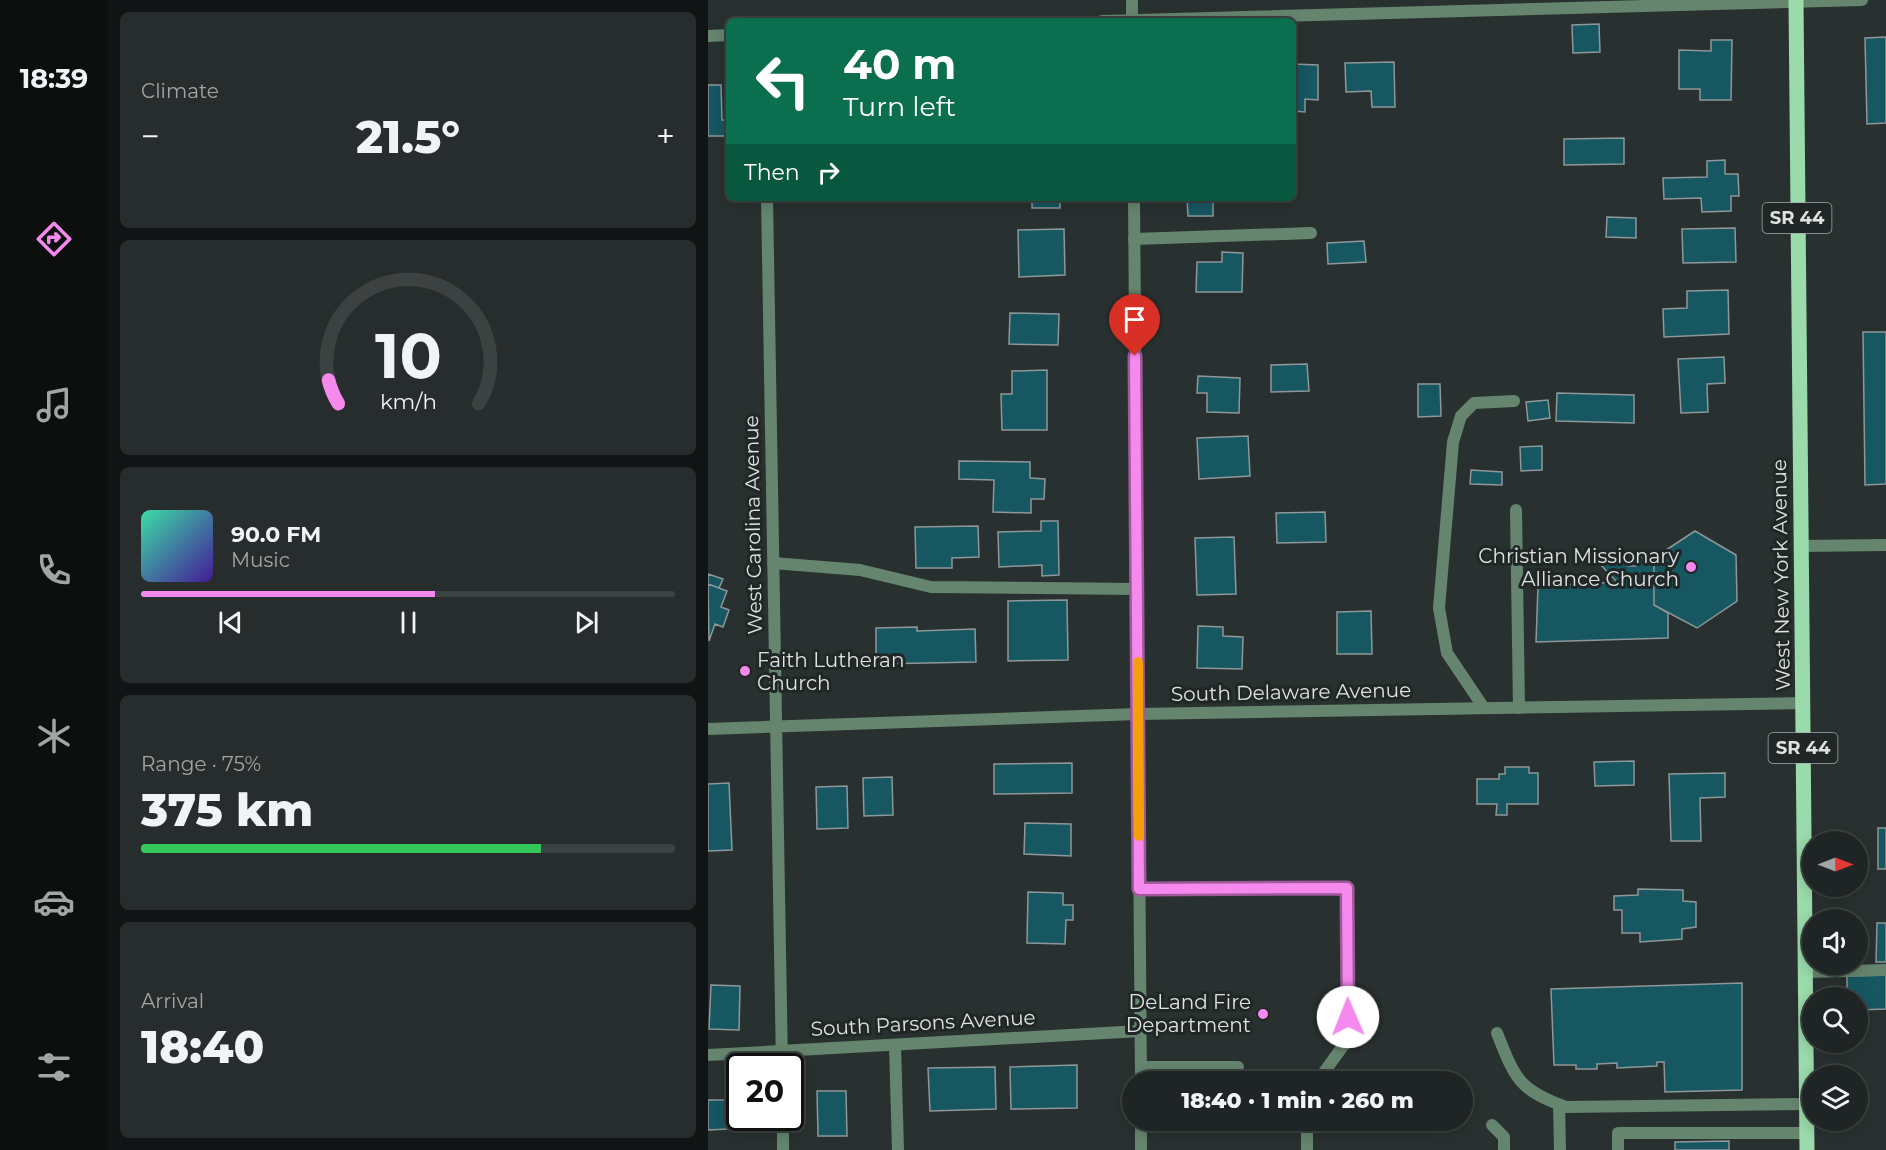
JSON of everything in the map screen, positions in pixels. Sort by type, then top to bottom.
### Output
[{"type":"main road","name":"West New York Avenue","points":[[1796,1],[1805,909]]},
{"type":"main road","name":"West New York Avenue","points":[[1806,975],[1807,1065]]},
{"type":"main road","name":"West New York Avenue","points":[[1807,1133],[1807,1150]]},
{"type":"street","points":[[1132,0],[1132,18]]},
{"type":"street","points":[[1202,18],[1862,0]]},
{"type":"street","points":[[708,36],[726,35]]},
{"type":"street","name":"West Carolina Avenue","points":[[767,201],[782,1051]]},
{"type":"street","points":[[1134,201],[1141,1071]]},
{"type":"street","points":[[1134,240],[1311,233]]},
{"type":"street","points":[[1484,708],[1447,653],[1439,608],[1453,442],[1461,416],[1474,403],[1514,400]]},
{"type":"street","points":[[1516,510],[1519,708]]},
{"type":"street","points":[[1801,546],[1886,545]]},
{"type":"street","points":[[774,562],[860,570],[931,587],[1137,589]]},
{"type":"street","name":"South Delaware Avenue","points":[[708,729],[1138,714],[1803,703]]},
{"type":"street","points":[[1139,889],[1347,888],[1348,1039],[1325,1071]]},
{"type":"street","points":[[1868,970],[1886,970]]},
{"type":"street","name":"South Parsons Avenue","points":[[708,1055],[1140,1031]]},
{"type":"street","points":[[1497,1033],[1513,1073],[1528,1089],[1543,1099],[1566,1107],[1802,1104]]},
{"type":"street","points":[[895,1045],[898,1150]]},
{"type":"street","points":[[1141,1067],[1238,1066]]},
{"type":"street","points":[[1559,1104],[1560,1150]]},
{"type":"street","points":[[1492,1125],[1504,1137],[1504,1150]]},
{"type":"street","points":[[783,1131],[783,1150]]},
{"type":"street","points":[[1141,1131],[1141,1150]]},
{"type":"street","points":[[1307,1131],[1307,1150]]},
{"type":"street","points":[[1618,1150],[1618,1133],[1807,1133]]},
{"type":"building","points":[[1599,24],[1600,52],[1573,53],[1572,25]]},
{"type":"building","points":[[1886,37],[1886,123],[1867,124],[1865,38]]},
{"type":"building","points":[[1711,40],[1732,40],[1731,100],[1700,100],[1700,89],[1679,89],[1679,50],[1711,51]]},
{"type":"building","points":[[1394,62],[1395,107],[1372,107],[1371,91],[1346,92],[1345,63]]},
{"type":"building","points":[[1296,64],[1318,65],[1318,100],[1305,99],[1305,112],[1296,111]]},
{"type":"building","points":[[708,85],[721,85],[722,120],[726,120],[726,136],[708,136]]},
{"type":"building","points":[[1624,138],[1624,164],[1564,165],[1564,139]]},
{"type":"building","points":[[1725,160],[1725,174],[1738,174],[1739,196],[1731,196],[1731,211],[1702,212],[1701,198],[1664,199],[1663,178],[1707,177],[1707,161]]},
{"type":"building","points":[[1032,201],[1060,201],[1060,208],[1032,208]]},
{"type":"building","points":[[1187,201],[1213,201],[1213,216],[1188,216]]},
{"type":"building","points":[[1607,217],[1636,218],[1636,238],[1606,237]]},
{"type":"building","points":[[1735,228],[1736,262],[1683,263],[1682,229]]},
{"type":"building","points":[[1064,229],[1065,275],[1019,277],[1018,230]]},
{"type":"building","points":[[1364,241],[1366,262],[1328,264],[1327,243]]},
{"type":"building","points":[[1222,252],[1243,253],[1242,292],[1196,292],[1197,262],[1222,262]]},
{"type":"building","points":[[1728,290],[1729,334],[1664,337],[1663,309],[1687,308],[1687,291]]},
{"type":"building","points":[[1010,313],[1059,314],[1058,345],[1009,344]]},
{"type":"building","points":[[1863,332],[1886,332],[1886,484],[1865,485]]},
{"type":"building","points":[[1724,357],[1725,383],[1707,384],[1708,412],[1681,413],[1678,359]]},
{"type":"building","points":[[1307,364],[1309,391],[1271,392],[1271,365]]},
{"type":"building","points":[[1047,370],[1047,430],[1002,430],[1001,394],[1012,394],[1012,371]]},
{"type":"building","points":[[1198,376],[1240,378],[1239,413],[1207,412],[1207,393],[1197,393]]},
{"type":"building","points":[[1418,384],[1440,384],[1441,416],[1418,417]]},
{"type":"building","points":[[1557,393],[1634,395],[1634,423],[1556,421]]},
{"type":"building","points":[[1548,400],[1550,418],[1528,421],[1526,402]]},
{"type":"building","points":[[1248,436],[1250,476],[1199,479],[1197,438]]},
{"type":"building","points":[[1542,446],[1542,470],[1521,471],[1520,447]]},
{"type":"building","points":[[959,461],[1030,462],[1030,478],[1045,479],[1044,499],[1031,499],[1031,513],[993,512],[994,480],[959,479]]},
{"type":"building","points":[[1471,470],[1502,472],[1502,485],[1470,484]]},
{"type":"building","points":[[1325,512],[1326,542],[1277,543],[1276,513]]},
{"type":"building","points":[[1041,521],[1058,521],[1059,575],[1042,576],[1042,565],[999,567],[998,532],[1041,531]]},
{"type":"building","points":[[978,526],[979,557],[952,558],[952,568],[916,568],[915,527]]},
{"type":"building","points":[[1695,531],[1736,555],[1737,601],[1697,628],[1654,605],[1654,558]]},
{"type":"building","points":[[1234,537],[1236,594],[1197,595],[1195,538]]},
{"type":"building","points":[[1612,551],[1628,566],[1636,566],[1636,557],[1654,558],[1654,605],[1668,613],[1668,638],[1536,642],[1538,586],[1617,582],[1599,563]]},
{"type":"building","points":[[708,574],[723,579],[719,588],[708,584]]},
{"type":"building","points":[[708,584],[727,591],[721,607],[729,610],[723,627],[715,624],[709,641]]},
{"type":"building","points":[[1067,600],[1068,660],[1008,661],[1008,601]]},
{"type":"building","points":[[1371,611],[1372,654],[1337,654],[1337,612]]},
{"type":"building","points":[[1198,626],[1223,627],[1223,636],[1243,637],[1242,669],[1197,668]]},
{"type":"building","points":[[917,627],[917,631],[975,629],[976,662],[876,664],[876,628]]},
{"type":"building","points":[[1634,761],[1634,785],[1595,786],[1594,762]]},
{"type":"building","points":[[1072,763],[1072,793],[994,794],[994,764]]},
{"type":"building","points":[[1505,767],[1529,767],[1529,773],[1538,773],[1538,804],[1507,804],[1507,815],[1496,815],[1497,804],[1477,804],[1477,779],[1499,779],[1499,774],[1505,774]]},
{"type":"building","points":[[1725,773],[1725,797],[1700,798],[1701,841],[1671,841],[1669,774]]},
{"type":"building","points":[[892,777],[893,815],[864,816],[863,778]]},
{"type":"building","points":[[729,783],[732,850],[708,851],[708,784]]},
{"type":"building","points":[[847,786],[848,828],[817,829],[816,787]]},
{"type":"building","points":[[1025,823],[1071,824],[1071,856],[1024,854]]},
{"type":"building","points":[[1878,828],[1886,828],[1886,869],[1878,869]]},
{"type":"building","points":[[1638,889],[1683,890],[1683,901],[1696,902],[1696,927],[1682,929],[1682,939],[1640,942],[1640,933],[1622,933],[1622,910],[1614,910],[1614,896],[1638,895]]},
{"type":"building","points":[[1028,892],[1063,893],[1063,905],[1073,905],[1073,920],[1066,920],[1065,944],[1027,943]]},
{"type":"building","points":[[1877,923],[1886,923],[1886,962],[1876,962]]},
{"type":"building","points":[[1886,975],[1886,1009],[1868,1010],[1868,987],[1847,987],[1847,976]]},
{"type":"building","points":[[1742,983],[1742,1090],[1665,1092],[1664,1062],[1657,1062],[1657,1066],[1617,1068],[1617,1063],[1597,1064],[1597,1069],[1576,1069],[1576,1065],[1554,1065],[1551,989]]},
{"type":"building","points":[[711,985],[740,986],[739,1030],[709,1029]]},
{"type":"building","points":[[1077,1065],[1077,1108],[1011,1109],[1010,1067]]},
{"type":"building","points":[[995,1067],[996,1109],[930,1111],[928,1068]]},
{"type":"building","points":[[817,1091],[846,1091],[847,1136],[818,1136]]},
{"type":"building","points":[[708,1100],[726,1100],[726,1129],[708,1130]]},
{"type":"building","points":[[1729,1141],[1729,1150],[1675,1150],[1675,1142]]},
{"type":"slow traffic","points":[[1138,662],[1139,836]]},
{"type":"place","name":"Christian Missionary Alliance Church","points":[[1691,567]]},
{"type":"place","name":"Faith Lutheran Church","points":[[745,671]]},
{"type":"place","name":"DeLand Fire Department","points":[[1263,1014]]},
{"type":"route","points":[[1135,356],[1139,889],[1347,888],[1348,1017]]}]
